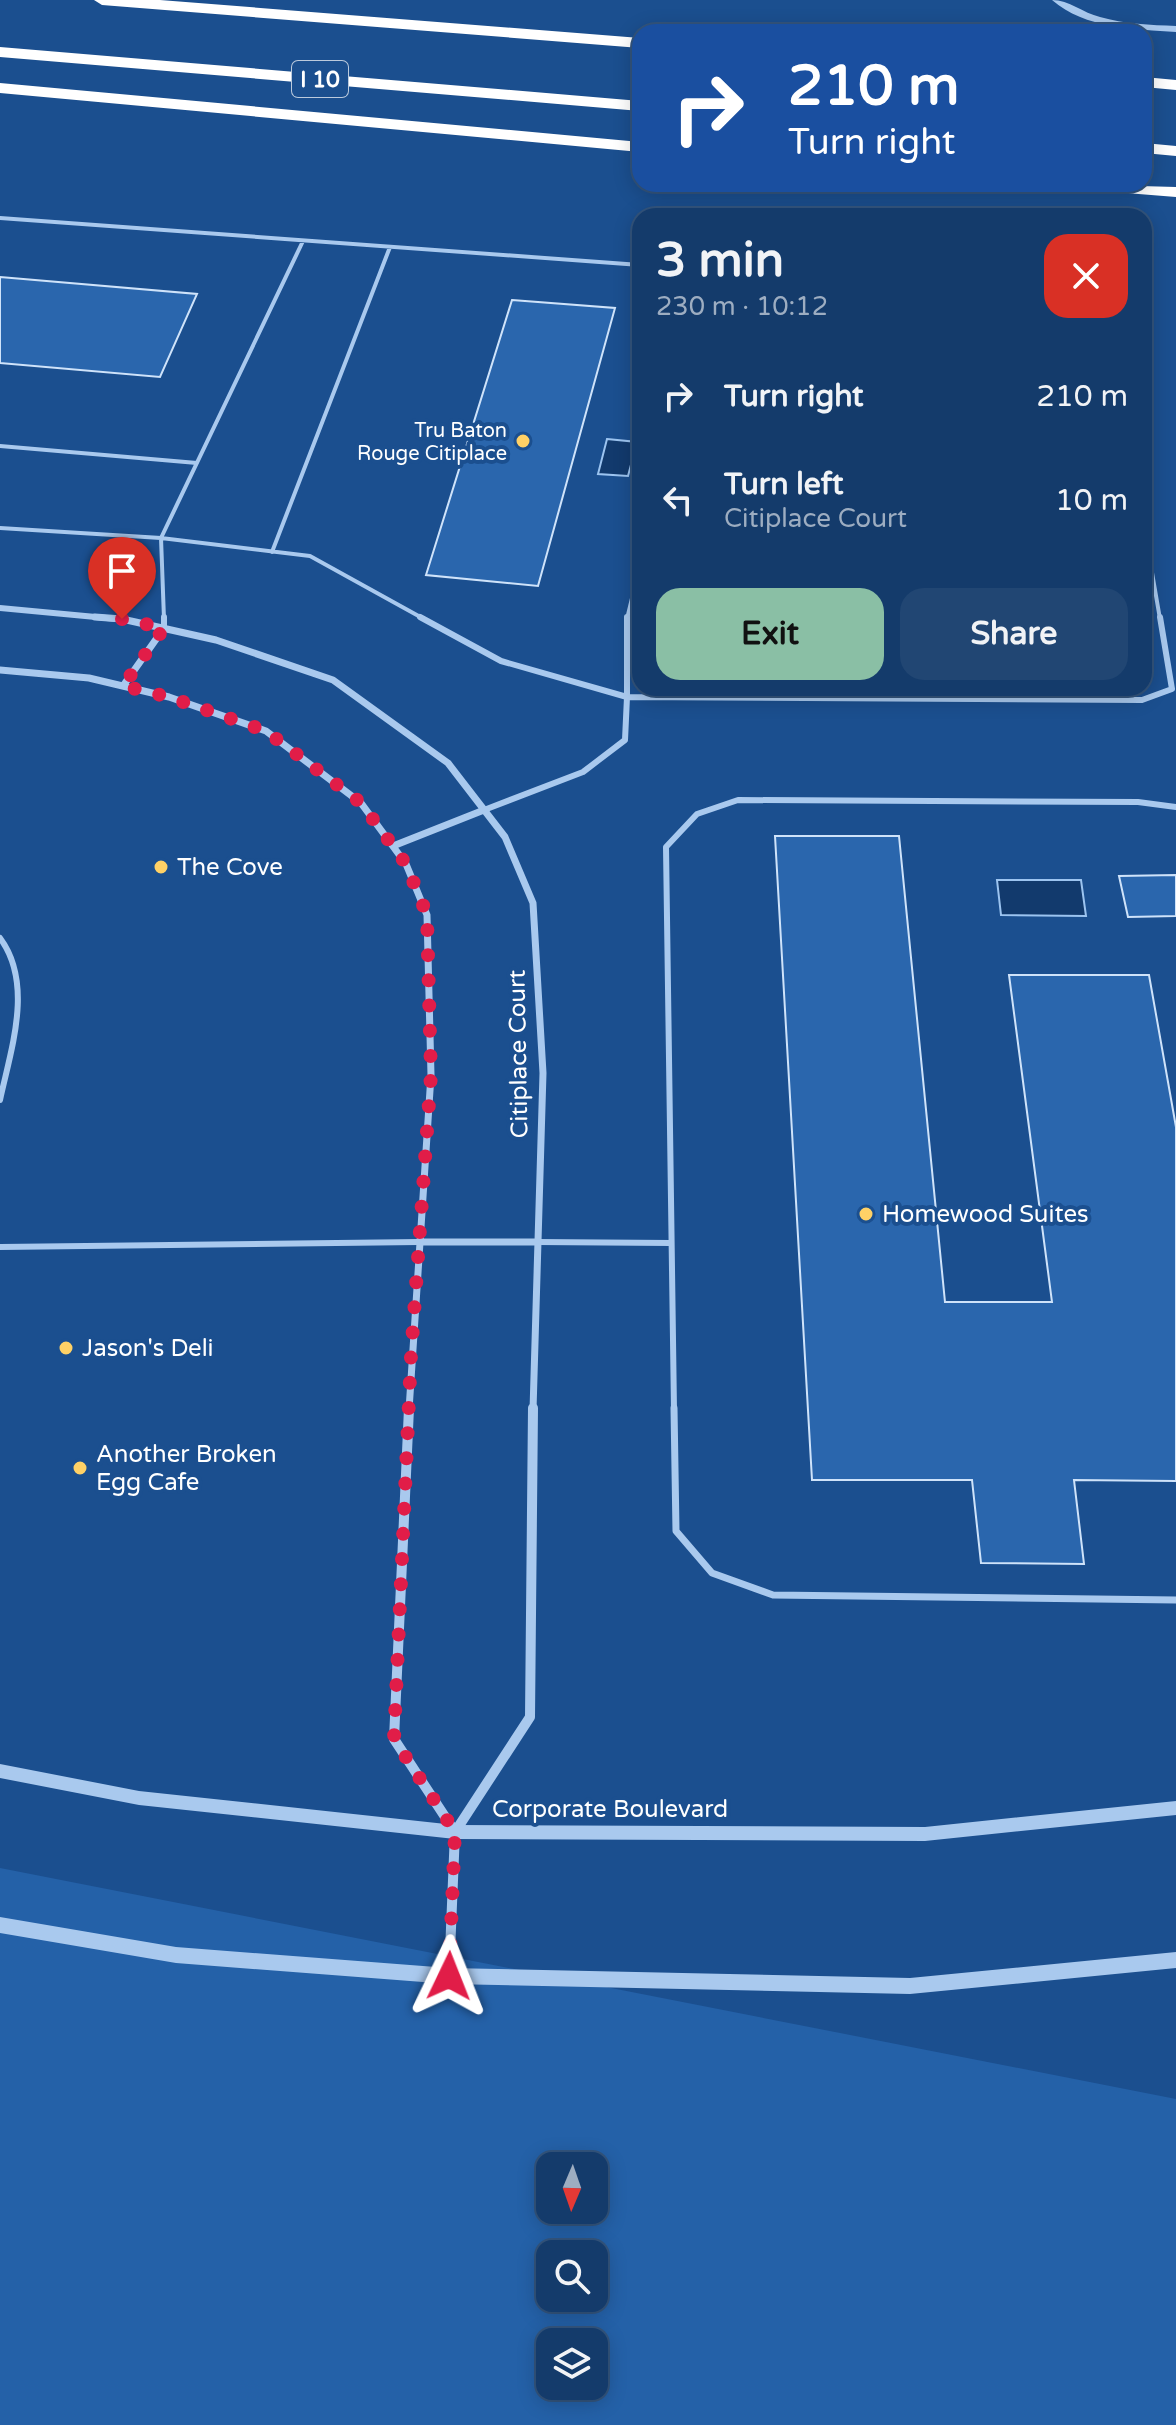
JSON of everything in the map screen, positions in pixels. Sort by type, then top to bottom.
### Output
[{"type":"highway","points":[[102,0],[632,42]]},
{"type":"highway","name":"I 10","points":[[0,52],[632,105]]},
{"type":"highway","points":[[1152,83],[1176,85]]},
{"type":"highway","points":[[0,88],[632,146]]},
{"type":"highway","points":[[1152,149],[1176,151]]},
{"type":"highway","points":[[1152,190],[1176,192]]},
{"type":"street","points":[[1057,0],[1068,9],[1098,20],[1133,24]]},
{"type":"street","points":[[1152,26],[1176,29]]},
{"type":"street","name":"Citiplace Court","points":[[0,608],[122,619],[164,628],[216,640],[333,680],[448,763],[505,837],[533,903],[543,1073],[537,1242],[530,1717],[455,1832]]},
{"type":"street","points":[[123,686],[164,628]]},
{"type":"street","points":[[0,670],[89,678],[169,697],[266,731],[361,803],[406,864],[427,915],[431,1075],[411,1356],[394,1739],[455,1832],[449,1976]]},
{"type":"street","points":[[393,846],[484,810]]},
{"type":"street","points":[[419,1242],[537,1242]]},
{"type":"street","name":"Corporate Boulevard","points":[[0,1771],[139,1798],[455,1832],[925,1834],[1176,1808]]},
{"type":"street","points":[[0,1925],[176,1955],[449,1976],[910,1986],[1176,1960]]},
{"type":"lane","points":[[0,218],[632,264]]},
{"type":"lane","points":[[164,628],[161,538],[303,241]]},
{"type":"lane","points":[[272,552],[390,247]]},
{"type":"lane","points":[[0,446],[197,463]]},
{"type":"lane","points":[[0,528],[161,538],[310,556],[501,661],[627,697],[1142,700],[1172,689],[1152,573]]},
{"type":"lane","points":[[484,810],[583,772],[625,740],[627,614],[632,595]]},
{"type":"lane","points":[[1176,807],[1138,802],[738,800],[697,814],[666,847],[676,1531],[712,1573],[773,1595],[1176,1600]]},
{"type":"lane","points":[[0,938],[7,944],[17,969],[15,1024],[0,1100]]},
{"type":"lane","points":[[0,1247],[419,1242]]},
{"type":"lane","points":[[537,1242],[671,1243]]},
{"type":"shaded area","points":[[607,439],[632,442],[628,476],[598,474]]},
{"type":"shaded area","points":[[997,880],[1081,880],[1086,916],[1001,915]]},
{"type":"shaded area","points":[[0,1868],[1176,2099],[1176,2425],[0,2425]]},
{"type":"building","points":[[0,277],[197,294],[160,377],[0,363]]},
{"type":"building","name":"Tru Baton Rouge Citiplace","points":[[512,300],[615,308],[538,586],[426,575]]},
{"type":"building","name":"Homewood Suites","points":[[775,836],[899,836],[945,1302],[1052,1302],[1009,975],[1149,975],[1176,1127],[1176,1481],[1074,1480],[1084,1564],[981,1563],[972,1480],[812,1480]]},
{"type":"building","points":[[1176,875],[1176,916],[1128,917],[1119,876]]},
{"type":"place","name":"Tru Baton Rouge Citiplace","points":[[523,441]]},
{"type":"place","name":"The Cove","points":[[161,867]]},
{"type":"place","name":"Homewood Suites","points":[[866,1214]]},
{"type":"place","name":"Jason's Deli","points":[[66,1348]]},
{"type":"place","name":"Another Broken Egg Cafe","points":[[80,1468]]},
{"type":"route","points":[[122,619],[164,628],[123,686],[169,697],[266,731],[361,803],[406,864],[427,915],[431,1075],[411,1356],[394,1739],[455,1832],[449,1976]]}]
